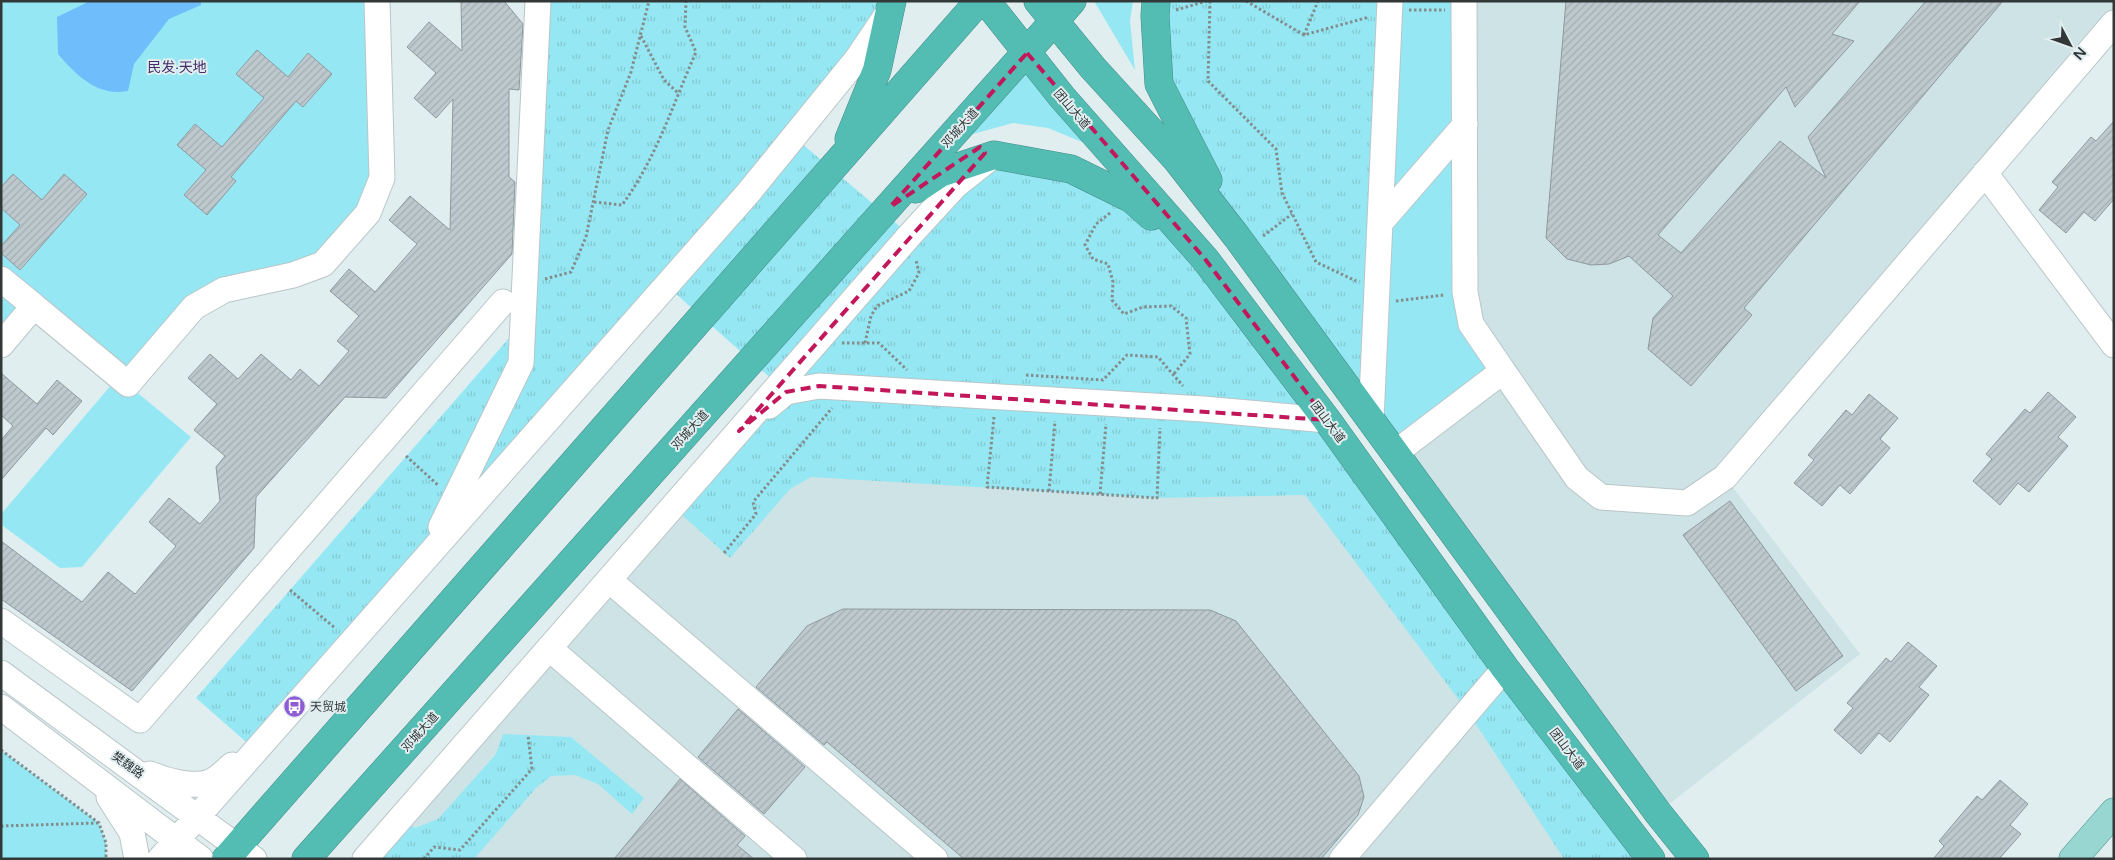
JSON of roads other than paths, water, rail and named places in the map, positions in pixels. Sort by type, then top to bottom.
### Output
[{"type":"highway","points":[[239,855],[979,1]]},
{"type":"highway","name":"团山大道","points":[[986,1],[1062,98],[1205,259],[1327,420],[1505,668],[1651,859]]},
{"type":"highway","name":"邓城大道","points":[[306,859],[1027,53],[1046,12],[1072,1]]},
{"type":"highway","points":[[841,158],[877,70],[891,5]]},
{"type":"highway","points":[[1155,9],[1159,84],[1242,242]]},
{"type":"highway","points":[[1046,12],[1177,160],[1242,242],[1658,813],[1695,859]]},
{"type":"highway","points":[[890,207],[940,173],[994,155],[1071,169],[1132,200],[1212,270]]},
{"type":"main road","points":[[2073,859],[2114,812]]},
{"type":"street","points":[[1,279],[128,384],[194,307],[224,290],[292,275],[323,264],[368,213],[382,178],[377,1]]},
{"type":"street","points":[[426,556],[522,362],[538,1]]},
{"type":"street","points":[[160,859],[749,192],[857,59],[891,5]]},
{"type":"street","points":[[1372,420],[1389,6]]},
{"type":"street","points":[[1464,6],[1465,292],[1471,324],[1577,478],[1601,497],[1688,503],[1725,477],[2114,23]]},
{"type":"street","points":[[1380,223],[1464,125]]},
{"type":"street","points":[[366,859],[910,235],[955,186],[994,155]]},
{"type":"street","points":[[1985,173],[2114,345]]},
{"type":"street","points":[[1,621],[140,720],[503,302]]},
{"type":"street","points":[[1,345],[34,306]]},
{"type":"street","points":[[1395,453],[1503,370]]},
{"type":"street","points":[[739,431],[786,392],[819,386],[1203,409],[1327,420]]},
{"type":"street","points":[[609,580],[935,859]]},
{"type":"street","points":[[549,648],[794,859]]},
{"type":"street","points":[[1342,859],[1505,668]]},
{"type":"street","name":"樊魏路","points":[[1,673],[198,816],[239,855]]},
{"type":"street","points":[[1,707],[201,859]]},
{"type":"street","points":[[122,761],[158,777],[195,785],[212,781],[267,737]]},
{"type":"street","points":[[100,782],[132,833],[137,859]]},
{"type":"place","name":"天贸城","points":[[294,707]]},
{"type":"district","name":"民发·天地","points":[[177,67]]}]
